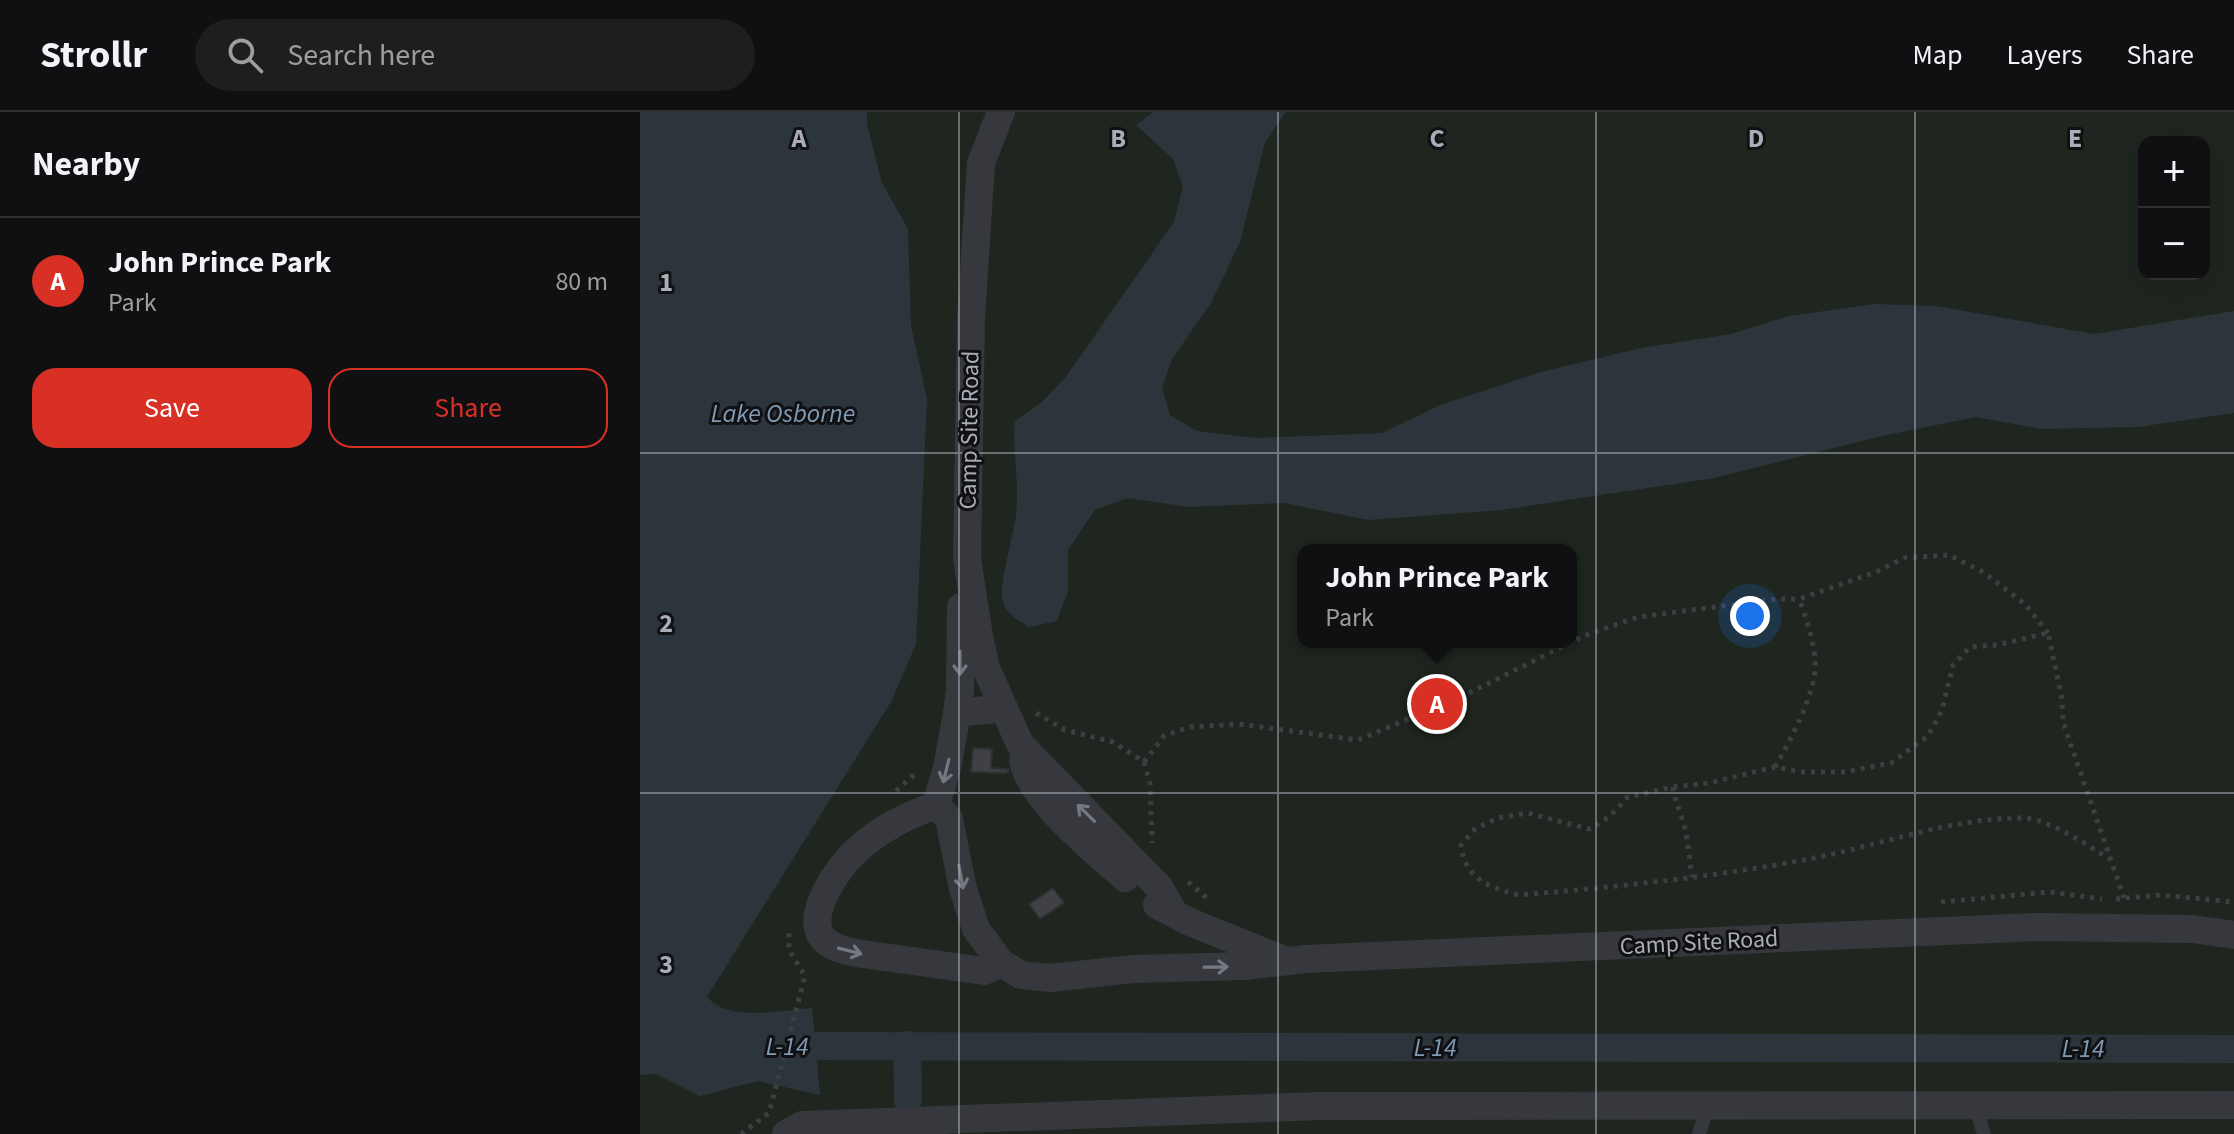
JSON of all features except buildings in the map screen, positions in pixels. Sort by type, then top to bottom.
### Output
[{"type":"street","name":"Camp Site Road","points":[[1001,112],[981,163],[971,318],[967,558],[986,668],[1020,744],[1025,770],[1039,794],[1067,825],[1161,908],[1284,960],[2037,927],[2192,929],[2234,935]]},
{"type":"street","points":[[936,805],[947,768],[957,713],[960,616],[967,558]]},
{"type":"street","points":[[957,713],[1004,708]]},
{"type":"street","points":[[936,805],[899,820],[856,851],[826,891],[817,919],[818,930],[823,940],[838,948],[897,961],[984,971],[1001,963]]},
{"type":"street","points":[[936,805],[949,819],[963,889],[976,929],[1001,963],[1021,975],[1050,978],[1133,969],[1245,966],[1284,960]]},
{"type":"street","points":[[1133,969],[1138,961],[1180,955],[1186,946],[1182,917]]},
{"type":"street","points":[[778,1123],[1065,1124],[1321,1106],[2234,1105]]},
{"type":"lane","points":[[1699,1134],[1708,1105]]},
{"type":"lane","points":[[1975,1105],[1984,1134]]},
{"type":"path","points":[[1577,639],[1638,617],[1777,599],[1799,599],[1876,572],[1904,558],[1949,555],[1983,572],[2025,604],[2048,633],[2062,699],[2063,722],[2124,898]]},
{"type":"path","points":[[1775,767],[1814,681],[1816,661],[1799,599]]},
{"type":"path","points":[[2048,633],[1997,645],[1970,647],[1953,665],[1942,710],[1928,736],[1891,763],[1845,772],[1801,772],[1775,767],[1709,783],[1673,787],[1628,797],[1609,817],[1590,829],[1527,813],[1498,818],[1475,829],[1461,845],[1463,861],[1489,888],[1519,895],[1692,877],[1812,859],[1903,836],[1981,822],[2027,818],[2076,837],[2111,860]]},
{"type":"path","points":[[1144,762],[1164,736],[1189,727],[1238,724],[1358,740],[1463,696],[1560,648]]},
{"type":"path","points":[[1034,711],[1065,730],[1113,742],[1144,762],[1150,783],[1152,846]]},
{"type":"path","points":[[890,796],[922,766]]},
{"type":"path","points":[[1673,787],[1682,816],[1692,877]]},
{"type":"path","points":[[1183,877],[1211,902]]},
{"type":"path","points":[[1932,903],[2050,892],[2107,900],[2160,895],[2234,902]]},
{"type":"path","points":[[741,1134],[778,1123],[805,976],[789,950],[793,915]]},
{"type":"shaded area","points":[[640,112],[2234,112],[2234,1134],[640,1134]]},
{"type":"water","name":"Lake Osborne","points":[[640,112],[867,112],[867,124],[882,183],[908,229],[911,326],[927,399],[916,644],[891,702],[707,997],[728,1010],[742,1012],[812,1008],[820,1095],[758,1081],[700,1096],[656,1074],[640,1075]]},
{"type":"water","points":[[1154,112],[1286,112],[1265,142],[1240,242],[1211,303],[1172,359],[1162,388],[1170,415],[1197,431],[1256,438],[1382,433],[1440,405],[1541,372],[1641,348],[1731,334],[1789,316],[1875,304],[1936,306],[2094,334],[2234,311],[2234,413],[2138,427],[2041,429],[1976,417],[1882,436],[1714,478],[1501,510],[1369,520],[1284,503],[1189,507],[1128,498],[1095,510],[1068,550],[1068,591],[1057,621],[1029,627],[1010,613],[1002,594],[1017,503],[1015,421],[1042,402],[1065,378],[1174,222],[1183,187],[1173,159],[1136,125]]},
{"type":"waterway","points":[[907,1045],[908,1100]]},
{"type":"waterway","name":"L-14","points":[[779,1046],[2234,1049]]},
{"type":"place","name":"John Prince Park","points":[[1437,704]]}]
